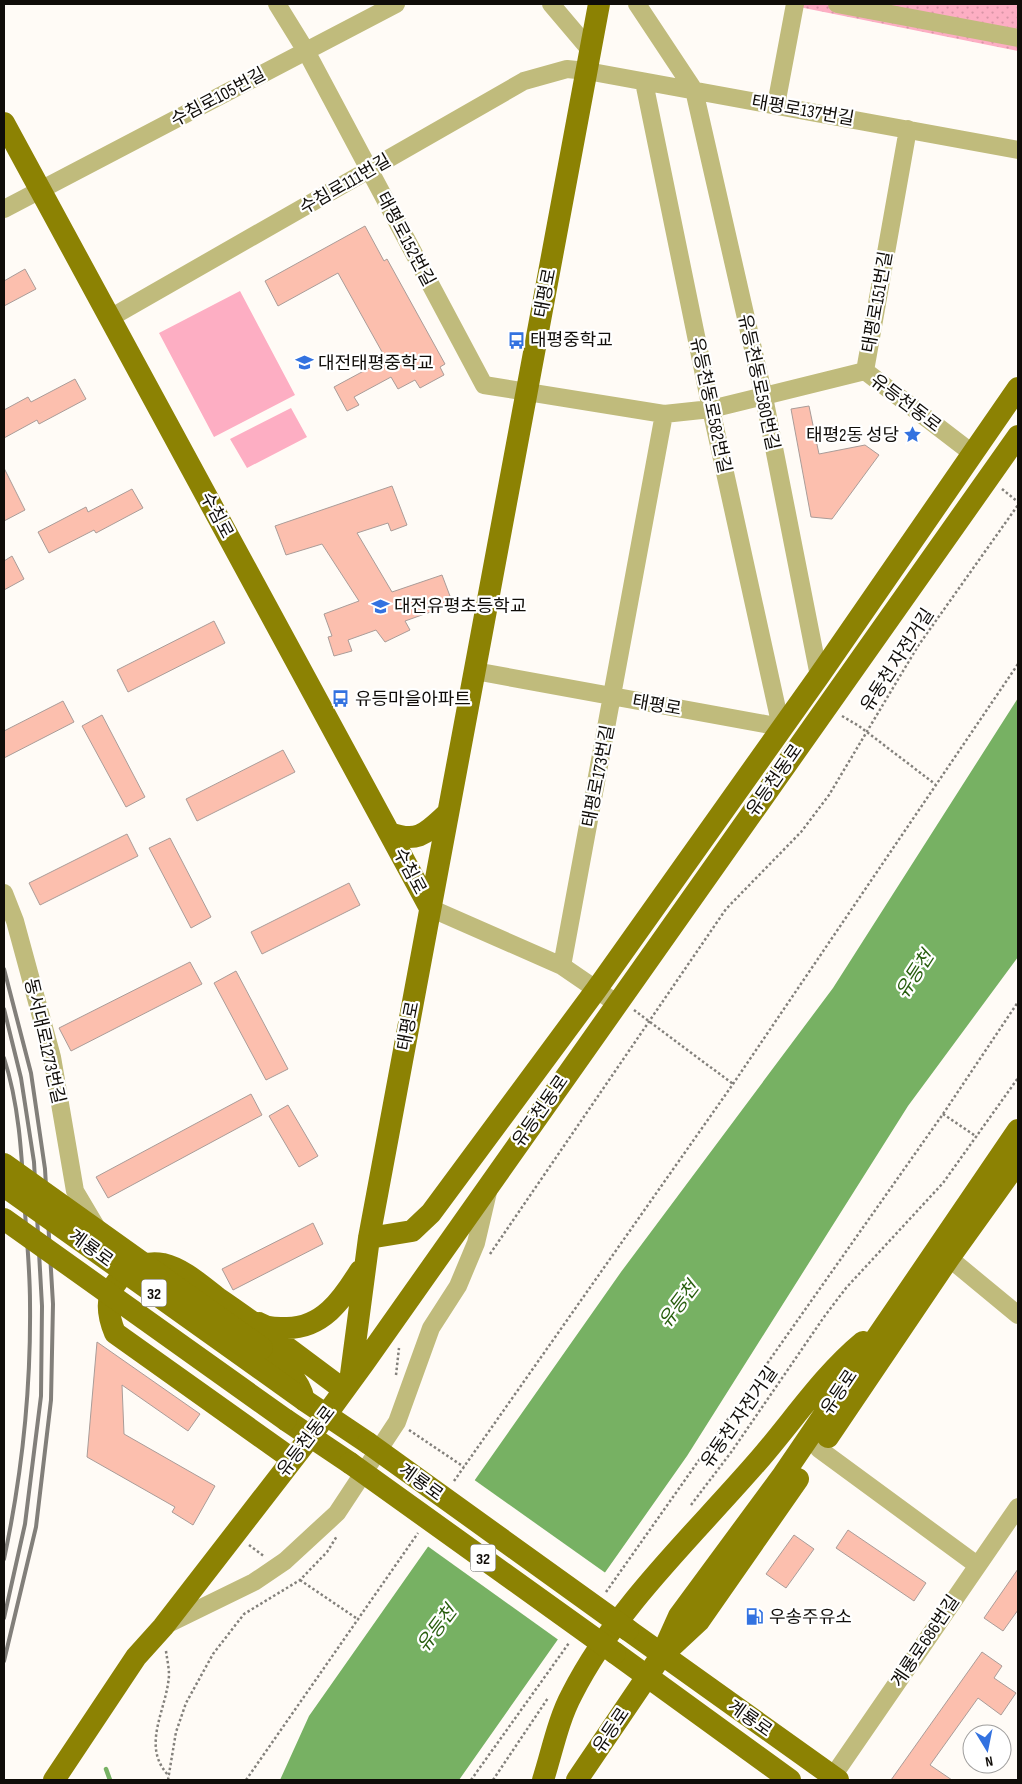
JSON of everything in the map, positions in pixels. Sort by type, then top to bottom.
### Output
[{"type":"main road","name":"태평로","points":[[347,1386],[369,1238],[599,4]]},
{"type":"main road","name":"수침로","points":[[4,122],[430,908]]},
{"type":"main road","name":"유등천동로","points":[[369,1238],[412,1230],[431,1213],[596,990],[819,676],[1018,388]]},
{"type":"main road","name":"유등천동로","points":[[54,1780],[136,1657],[163,1627],[310,1437],[490,1182],[624,1005],[1018,436]]},
{"type":"main road","points":[[390,833],[406,840],[426,833],[448,813]]},
{"type":"main road","name":"유등로","points":[[577,1780],[661,1656],[680,1616],[783,1474],[885,1324],[1016,1139]]},
{"type":"main road","name":"유등로","points":[[661,1656],[699,1621],[949,1258],[1018,1162]]},
{"type":"main road","points":[[4,1164],[262,1348],[286,1369],[301,1388],[304,1400]]},
{"type":"main road","name":"계룡로","points":[[4,1186],[368,1444],[628,1630],[661,1656],[835,1778]]},
{"type":"main road","name":"계룡로","points":[[4,1219],[310,1437],[350,1463],[790,1780]]},
{"type":"main road","points":[[4,1237],[270,1423],[286,1420]]},
{"type":"main road","points":[[292,1459],[115,1332],[109,1318],[109,1298],[114,1285],[124,1274],[136,1266],[150,1263],[163,1264],[184,1274],[347,1386]]},
{"type":"main road","points":[[243,1315],[267,1328],[296,1328],[314,1323],[332,1310],[344,1298],[365,1264]]},
{"type":"main road","points":[[543,1780],[571,1696],[590,1662],[614,1628],[760,1460],[843,1358],[885,1324]]},
{"type":"street","name":"태평로152번길","points":[[277,4],[306,51],[484,385],[527,391]]},
{"type":"street","points":[[551,4],[589,61]]},
{"type":"street","points":[[637,4],[694,90]]},
{"type":"street","points":[[776,105],[795,4]]},
{"type":"street","points":[[836,4],[1018,38]]},
{"type":"street","name":"수침로105번길","points":[[4,210],[392,5]]},
{"type":"street","name":"태평로137번길","points":[[589,61],[644,82],[1018,150]]},
{"type":"street","name":"수침로111번길","points":[[110,318],[524,81],[589,61]]},
{"type":"street","name":"유등천동로582번길","points":[[644,82],[711,408],[781,728]]},
{"type":"street","name":"유등천동로580번길","points":[[694,90],[764,397],[819,676]]},
{"type":"street","name":"태평로151번길","points":[[527,391],[664,414],[711,408],[764,397],[865,371],[908,129]]},
{"type":"street","name":"유등천동로","points":[[865,371],[972,452]]},
{"type":"street","name":"태평로173번길","points":[[562,966],[664,414]]},
{"type":"street","name":"태평로","points":[[474,671],[781,728]]},
{"type":"street","name":"동서대로1273번길","points":[[4,893],[16,921],[52,1057],[75,1191],[124,1274]]},
{"type":"street","points":[[430,908],[562,966],[596,990],[624,1005]]},
{"type":"street","points":[[163,1627],[254,1582],[284,1561],[337,1514],[396,1422],[431,1328],[458,1286],[476,1243],[490,1182]]},
{"type":"street","points":[[949,1258],[1018,1314]]},
{"type":"street","points":[[819,1449],[978,1565]]},
{"type":"street","name":"계룡로686번길","points":[[835,1778],[1018,1506]]},
{"type":"path","points":[[1010,495],[1018,504]]},
{"type":"path","name":"유동천 자전거길","points":[[801,832],[829,795],[918,646],[1018,504]]},
{"type":"path","points":[[453,1483],[733,1084],[1018,664]]},
{"type":"path","points":[[840,714],[935,784]]},
{"type":"path","points":[[604,1594],[944,1114],[1018,1002]]},
{"type":"path","points":[[624,1005],[733,1084]]},
{"type":"path","name":"유동천 자전거길","points":[[686,1512],[732,1451],[846,1288],[943,1183],[1018,1078]]},
{"type":"path","points":[[944,1114],[977,1137]]},
{"type":"path","points":[[408,1430],[464,1467]]},
{"type":"path","points":[[246,1780],[420,1532]]},
{"type":"path","points":[[253,1548],[268,1560]]},
{"type":"path","points":[[300,1580],[358,1620]]},
{"type":"path","points":[[163,1627],[169,1675],[155,1739],[155,1751],[162,1768],[169,1776]]},
{"type":"path","points":[[471,1780],[570,1642]]},
{"type":"path","points":[[493,1780],[549,1696]]},
{"type":"shaded area","points":[[800,4],[1018,4],[1018,51],[799,7]]},
{"type":"shaded area","points":[[240,291],[295,395],[214,437],[159,333]]},
{"type":"shaded area","points":[[291,408],[307,437],[247,468],[230,439]]},
{"type":"water","name":"유등천","points":[[1018,698],[1018,957],[908,1106],[687,1456],[459,1780],[280,1780],[309,1716],[621,1272],[833,988]]},
{"type":"pier","points":[[473,1479],[607,1574],[560,1641],[426,1545]]},
{"type":"building","points":[[365,226],[384,261],[387,259],[445,364],[440,367],[444,375],[420,388],[415,380],[398,389],[391,377],[354,397],[359,405],[347,411],[334,387],[386,359],[338,273],[278,306],[265,281]]},
{"type":"building","points":[[25,269],[36,289],[4,306],[4,281]]},
{"type":"building","points":[[75,379],[86,399],[39,424],[37,420],[4,438],[4,410],[28,397],[31,402]]},
{"type":"building","points":[[809,406],[819,454],[865,445],[879,455],[832,519],[811,517],[791,409]]},
{"type":"building","points":[[4,468],[25,510],[4,521]]},
{"type":"building","points":[[392,486],[407,525],[391,531],[388,523],[357,533],[392,592],[442,575],[453,604],[405,621],[410,630],[385,642],[376,630],[348,640],[352,651],[334,656],[328,637],[332,636],[324,614],[359,601],[322,544],[286,555],[275,526]]},
{"type":"building","points":[[132,489],[143,508],[96,533],[94,530],[49,553],[38,532],[86,507],[88,512]]},
{"type":"building","points":[[12,556],[24,579],[4,590],[4,561]]},
{"type":"building","points":[[214,621],[225,643],[128,692],[117,670]]},
{"type":"building","points":[[63,701],[74,722],[4,758],[4,731]]},
{"type":"building","points":[[102,715],[145,797],[126,807],[82,726]]},
{"type":"building","points":[[283,750],[295,772],[197,821],[186,799]]},
{"type":"building","points":[[127,834],[138,856],[40,905],[29,883]]},
{"type":"building","points":[[170,838],[211,917],[191,928],[149,848]]},
{"type":"building","points":[[349,883],[360,905],[262,954],[251,932]]},
{"type":"building","points":[[190,962],[202,984],[71,1051],[59,1028]]},
{"type":"building","points":[[236,971],[288,1069],[266,1080],[214,983]]},
{"type":"building","points":[[251,1094],[262,1115],[108,1198],[96,1177]]},
{"type":"building","points":[[288,1105],[318,1156],[299,1167],[269,1116]]},
{"type":"building","points":[[313,1223],[323,1244],[233,1290],[222,1269]]},
{"type":"building","points":[[97,1342],[200,1414],[188,1431],[122,1385],[124,1434],[215,1486],[193,1525],[172,1512],[175,1507],[87,1457]]},
{"type":"building","points":[[848,1530],[926,1583],[914,1601],[836,1548]]},
{"type":"building","points":[[794,1535],[814,1549],[786,1588],[766,1574]]},
{"type":"building","points":[[1018,1569],[1018,1610],[1003,1631],[984,1618]]},
{"type":"building","points":[[982,1652],[1002,1666],[994,1678],[1016,1693],[1001,1715],[978,1698],[930,1765],[952,1780],[891,1780]]},
{"type":"waterway","points":[[106,1769],[110,1780]]},
{"type":"railway","points":[[4,969],[31,1073],[45,1169],[53,1304],[51,1400],[36,1527],[4,1661]]},
{"type":"railway","points":[[4,1009],[21,1078],[34,1162],[42,1306],[41,1396],[25,1524],[4,1618]]},
{"type":"railway","points":[[4,1058],[17,1115],[30,1280],[27,1400],[16,1496],[4,1559]]},
{"type":"place","name":"태평중학교","points":[[516,340]]},
{"type":"place","name":"대전태평중학교","points":[[304,363]]},
{"type":"place","name":"태평2동 성당","points":[[913,435]]},
{"type":"place","name":"대전유평초등학교","points":[[380,606]]},
{"type":"place","name":"유등마을아파트","points":[[341,699]]},
{"type":"place","name":"우송주유소","points":[[755,1617]]}]
